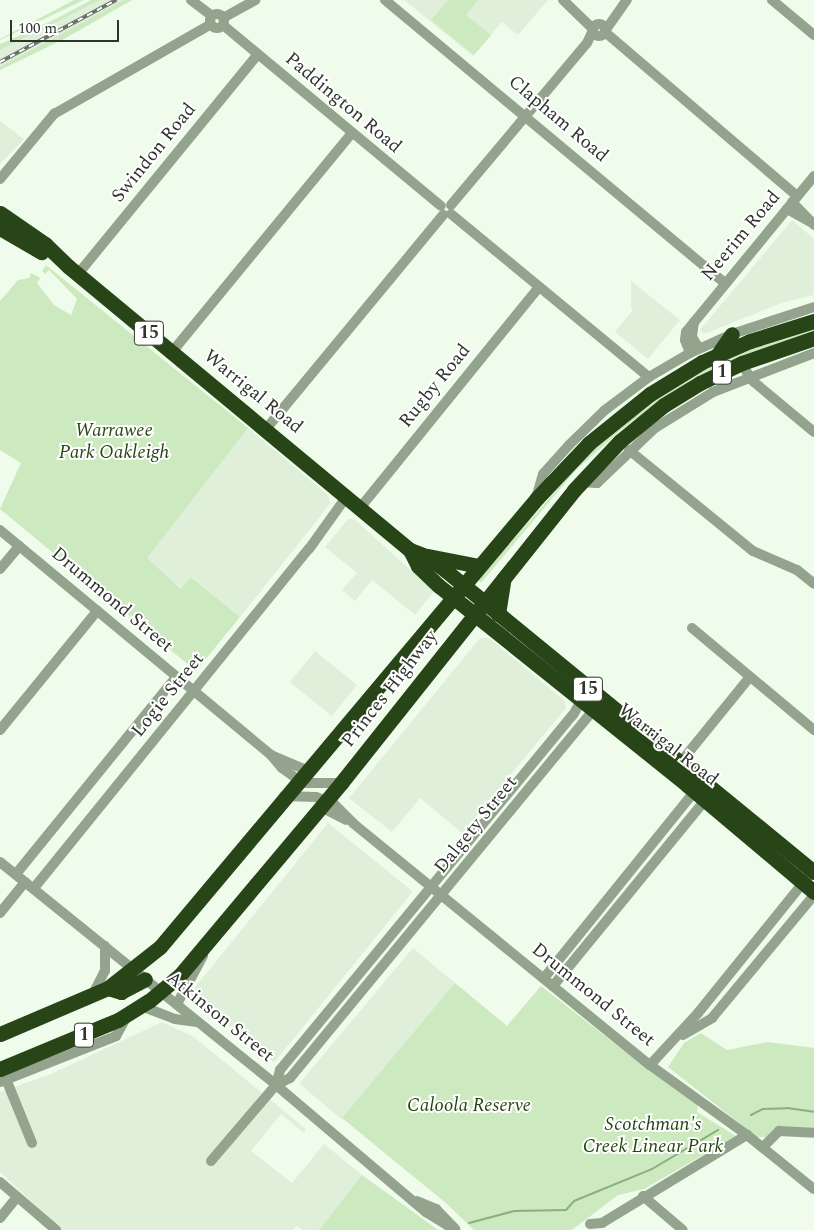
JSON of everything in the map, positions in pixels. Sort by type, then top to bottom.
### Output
[{"type":"highway","name":"Warrigal Road","points":[[0,213],[7,225],[73,271],[410,550],[426,556],[484,602],[680,763],[812,880]]},
{"type":"highway","name":"Princes Highway","points":[[0,1034],[91,997],[140,974],[284,796],[536,498],[589,442],[670,381],[717,355],[814,321]]},
{"type":"highway","points":[[717,355],[732,334]]},
{"type":"highway","name":"Princes Highway","points":[[2,1076],[135,1010],[161,991],[215,936],[341,783],[581,482],[620,440],[649,416],[700,383],[745,369],[814,338]]},
{"type":"highway","name":"Warrigal Road","points":[[410,550],[418,566],[453,598],[502,636],[580,702],[700,796],[812,880]]},
{"type":"highway","points":[[426,556],[479,566]]},
{"type":"highway","points":[[498,614],[504,578]]},
{"type":"highway","points":[[464,627],[502,636]]},
{"type":"street","points":[[191,0],[211,20]]},
{"type":"street","points":[[0,179],[9,165],[54,114],[219,14],[223,21],[255,0]]},
{"type":"street","name":"Clapham Road","points":[[385,0],[727,281]]},
{"type":"street","points":[[563,0],[782,180],[812,224]]},
{"type":"street","points":[[266,429],[525,115],[627,0]]},
{"type":"street","points":[[772,0],[814,35]]},
{"type":"street","name":"Paddington Road","points":[[223,21],[257,55],[351,134],[447,210],[649,377]]},
{"type":"street","name":"Swindon Road","points":[[73,271],[257,55]]},
{"type":"street","points":[[172,352],[351,134]]},
{"type":"street","points":[[0,172],[9,165]]},
{"type":"street","name":"Neerim Road","points":[[695,350],[692,337],[695,319],[814,176]]},
{"type":"street","name":"Warrigal Road","points":[[0,205],[7,225]]},
{"type":"street","name":"Rugby Road","points":[[353,502],[539,287]]},
{"type":"street","points":[[536,498],[543,474],[569,445],[604,410],[649,377],[695,350],[732,334],[814,307]]},
{"type":"street","points":[[581,482],[597,483],[629,450],[655,428],[745,369],[814,353]]},
{"type":"street","points":[[745,369],[814,432]]},
{"type":"street","points":[[629,450],[753,552],[797,570],[814,584]]},
{"type":"street","name":"Logie Street","points":[[0,913],[30,885],[194,691],[330,523],[353,502]]},
{"type":"street","name":"Drummond Street","points":[[0,530],[271,755],[302,775],[310,784],[341,783]]},
{"type":"street","points":[[0,569],[19,546]]},
{"type":"street","points":[[0,730],[98,611]]},
{"type":"street","points":[[692,628],[814,730]]},
{"type":"street","name":"Logie Street","points":[[16,874],[176,676]]},
{"type":"street","points":[[680,763],[750,678]]},
{"type":"street","name":"Dalgety Street","points":[[276,1085],[280,1070],[573,715],[580,702]]},
{"type":"street","name":"Dalgety Street","points":[[211,1161],[276,1085],[290,1078],[593,711]]},
{"type":"street","points":[[284,796],[324,804]]},
{"type":"street","points":[[544,978],[700,796]]},
{"type":"street","points":[[554,986],[700,796]]},
{"type":"street","name":"Drummond Street","points":[[324,804],[354,824],[654,1067],[763,1147],[814,1189]]},
{"type":"street","name":"Atkinson Street","points":[[0,862],[178,1004],[416,1200],[442,1224],[455,1230]]},
{"type":"street","points":[[654,1067],[792,901],[812,880]]},
{"type":"street","points":[[654,1067],[685,1033],[715,1015],[812,880]]},
{"type":"street","points":[[178,1004],[215,936]]},
{"type":"street","points":[[91,997],[105,971],[105,946]]},
{"type":"street","points":[[376,953],[386,962]]},
{"type":"street","points":[[135,1010],[198,1022]]},
{"type":"street","points":[[322,1018],[333,1027]]},
{"type":"street","points":[[2,1076],[32,1143]]},
{"type":"street","points":[[763,1147],[779,1130],[814,1133]]},
{"type":"street","points":[[590,1224],[602,1223],[643,1196],[747,1135]]},
{"type":"street","points":[[0,1182],[56,1230]]},
{"type":"street","points":[[643,1196],[682,1230]]},
{"type":"street","points":[[0,1218],[18,1197]]},
{"type":"shaded area","points":[[94,0],[132,0],[64,39],[0,70],[0,45]]},
{"type":"shaded area","points":[[404,0],[548,0],[518,35],[502,22],[473,56]]},
{"type":"shaded area","points":[[0,121],[24,139],[0,164]]},
{"type":"shaded area","points":[[792,220],[814,239],[814,295],[784,302],[704,334],[700,330]]},
{"type":"shaded area","points":[[631,281],[680,320],[648,359],[615,332],[633,310],[631,307]]},
{"type":"shaded area","points":[[248,428],[329,496],[330,504],[240,617],[192,577],[182,589],[146,558]]},
{"type":"shaded area","points":[[348,519],[354,519],[434,591],[415,615],[372,580],[355,601],[342,590],[357,573],[325,547]]},
{"type":"shaded area","points":[[480,638],[489,638],[565,701],[566,708],[462,833],[420,798],[392,832],[349,798]]},
{"type":"shaded area","points":[[315,651],[357,685],[332,716],[290,682]]},
{"type":"shaded area","points":[[328,823],[413,892],[274,1063],[190,994]]},
{"type":"shaded area","points":[[413,948],[455,983],[341,1119],[299,1084]]},
{"type":"shaded area","points":[[162,1022],[194,1037],[306,1129],[304,1133],[281,1114],[251,1151],[292,1183],[324,1144],[362,1175],[319,1230],[303,1230],[296,1226],[293,1230],[62,1230],[0,1172],[0,1092],[51,1074]]},
{"type":"green space","points":[[74,0],[84,0],[0,40],[0,39]]},
{"type":"green space","points":[[91,0],[100,0],[0,50],[0,44],[49,23]]},
{"type":"green space","points":[[124,0],[132,0],[64,39],[0,70],[0,67]]},
{"type":"green space","points":[[448,0],[478,0],[466,15],[491,35],[474,55],[431,20]]},
{"type":"green space","name":"Warrawee Park Oakleigh","points":[[46,265],[248,428],[147,558],[181,589],[191,577],[240,617],[196,671],[0,509],[21,463],[0,450],[0,301],[18,280],[29,278],[31,273],[40,278],[37,283],[54,305],[71,315],[77,299],[49,270],[45,274],[42,271]]},
{"type":"green space","points":[[814,327],[814,332],[662,400],[621,430],[576,470],[481,583],[478,580],[589,453],[657,396],[726,357]]},
{"type":"green space","name":"Caloola Reserve","points":[[455,983],[507,1026],[541,986],[650,1071],[698,1104],[697,1112],[736,1136],[644,1189],[618,1195],[572,1230],[474,1230],[447,1204],[342,1118]]},
{"type":"green space","name":"Scotchman's Creek Linear Park","points":[[701,1033],[727,1050],[768,1042],[814,1048],[814,1128],[777,1126],[766,1137],[757,1137],[668,1067],[684,1043]]},
{"type":"green space","points":[[362,1175],[434,1227],[438,1230],[319,1230]]},
{"type":"waterway","points":[[751,1115],[763,1109],[787,1108],[814,1112]]},
{"type":"waterway","points":[[469,1223],[514,1211],[566,1210],[574,1201],[652,1169],[718,1130]]},
{"type":"railway","points":[[0,62],[116,0]]}]
